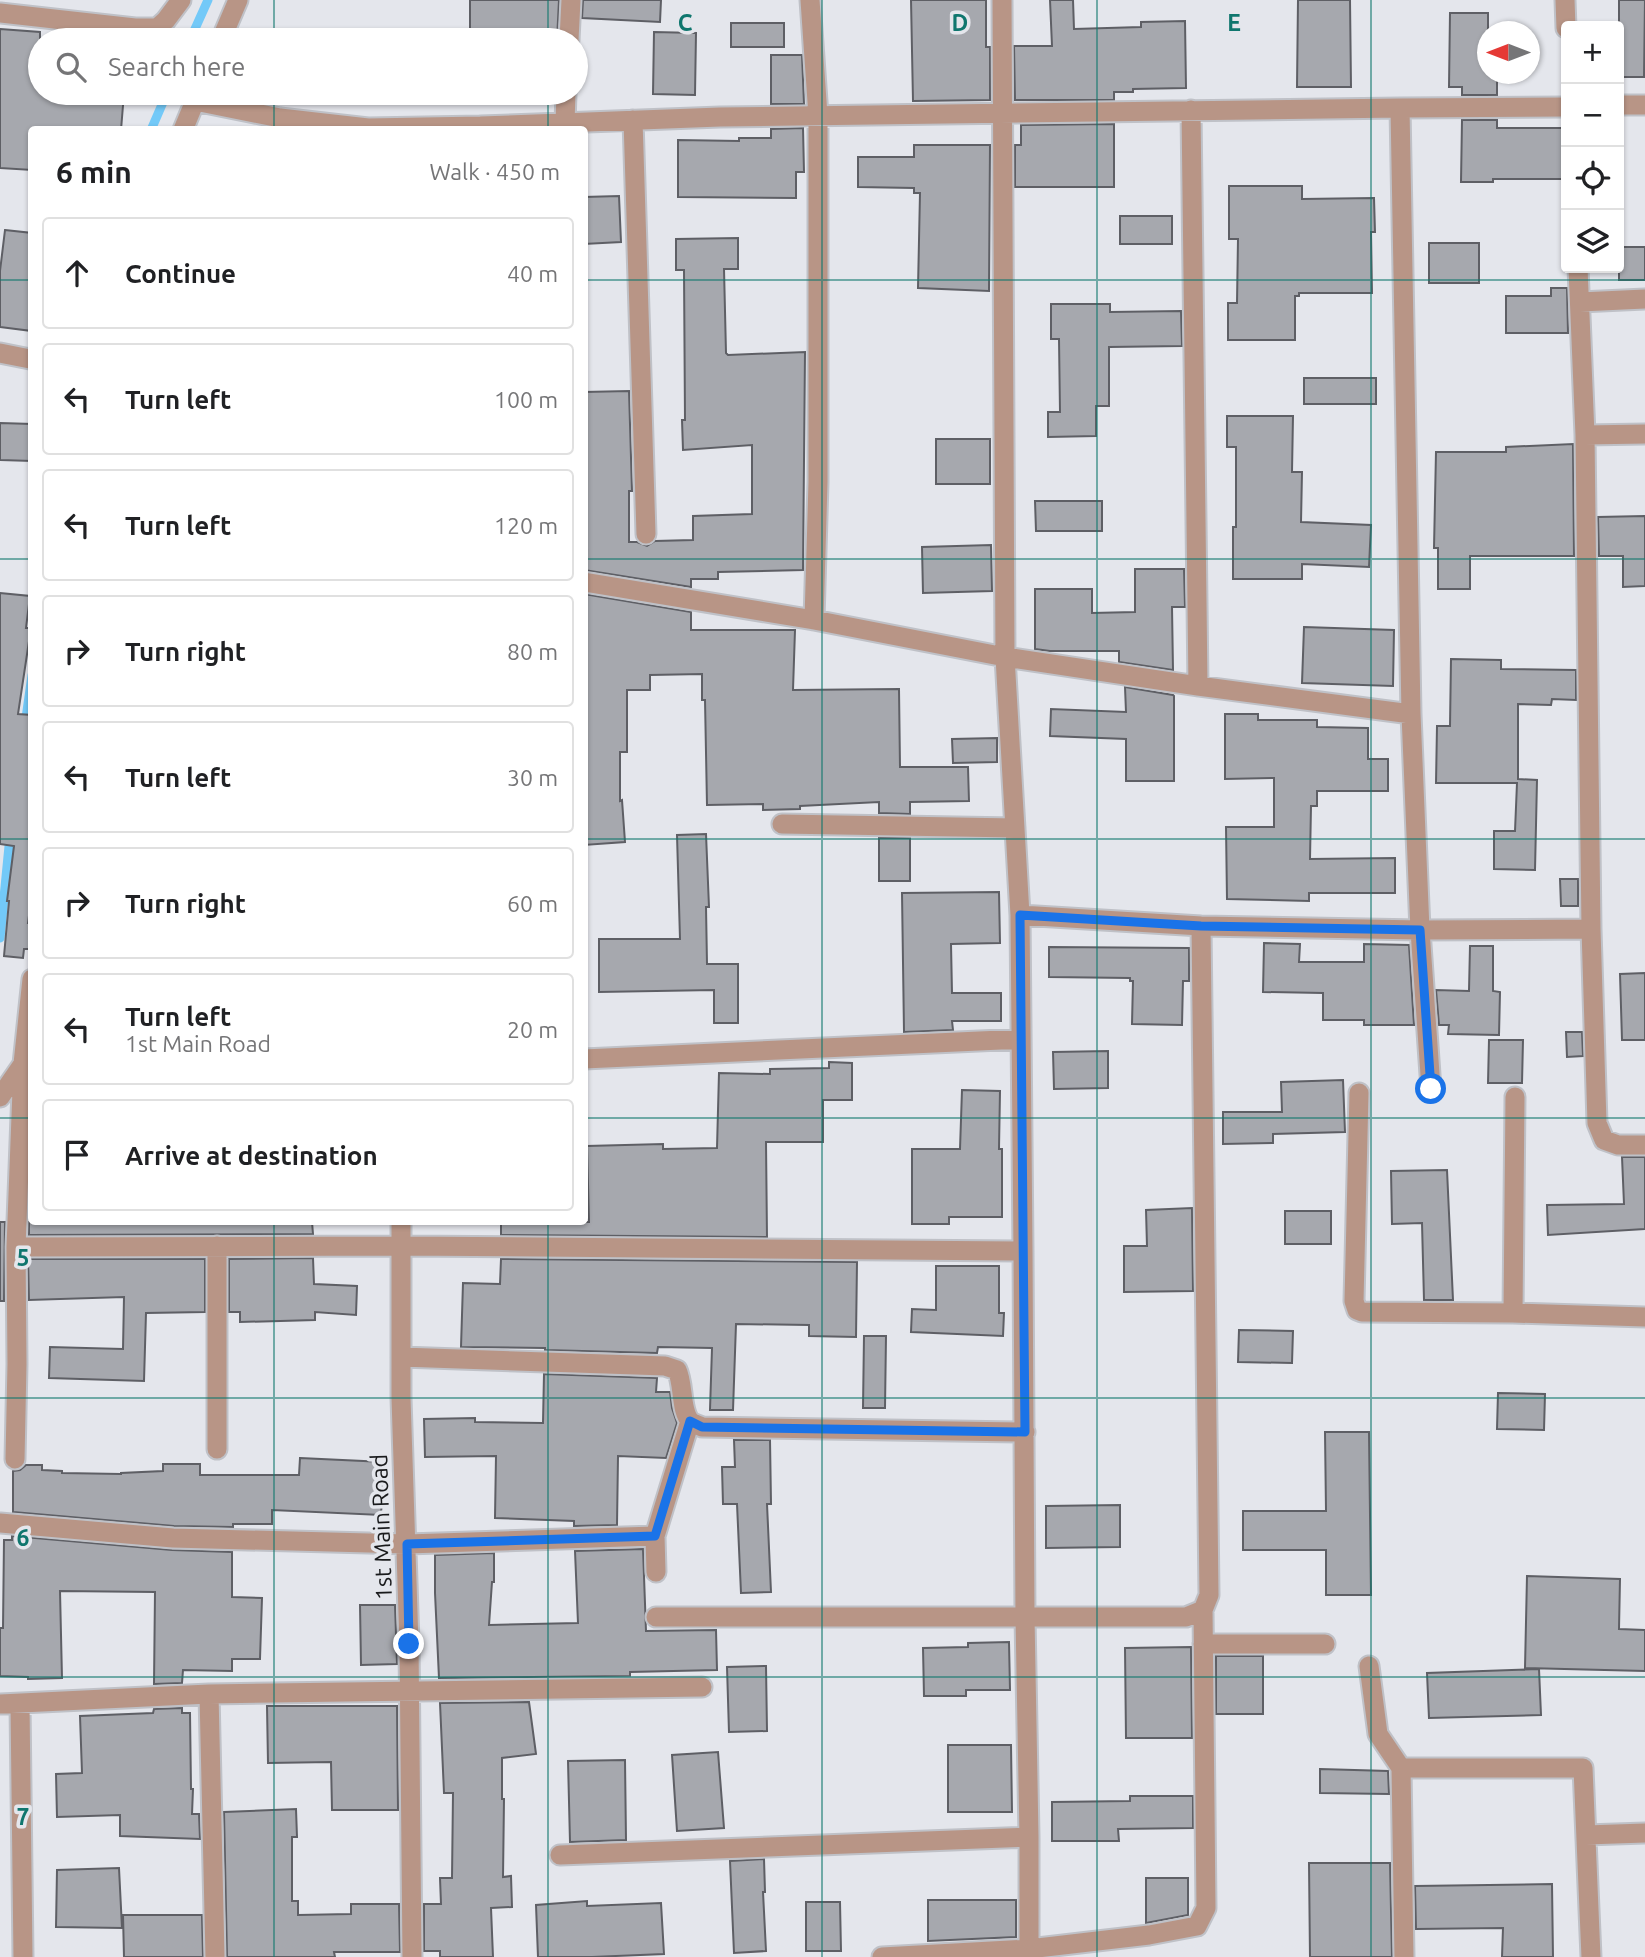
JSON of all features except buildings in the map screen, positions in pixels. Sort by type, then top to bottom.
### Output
[{"type":"street","points":[[0,13],[157,28],[181,0]]},
{"type":"street","points":[[226,28],[238,0]]},
{"type":"street","points":[[570,28],[571,0]]},
{"type":"street","points":[[810,0],[818,116],[818,482],[814,620]]},
{"type":"street","points":[[1002,0],[1005,657],[1020,915],[1029,1953]]},
{"type":"street","points":[[1565,0],[1566,21]]},
{"type":"street","points":[[185,126],[194,105]]},
{"type":"street","points":[[229,105],[280,118],[350,126]]},
{"type":"street","points":[[565,123],[566,105]]},
{"type":"street","points":[[1624,105],[1645,105]]},
{"type":"street","points":[[515,126],[818,116],[1561,107]]},
{"type":"street","points":[[1400,108],[1412,714],[1420,930],[1431,1089]]},
{"type":"street","points":[[1191,110],[1198,686]]},
{"type":"street","points":[[634,120],[646,534]]},
{"type":"street","points":[[1578,273],[1585,435],[1591,929],[1597,1123],[1604,1140],[1618,1145],[1645,1145]]},
{"type":"street","points":[[1580,302],[1645,299]]},
{"type":"street","points":[[0,353],[28,359]]},
{"type":"street","points":[[1585,435],[1645,434]]},
{"type":"street","points":[[588,583],[814,620],[1005,657],[1412,714]]},
{"type":"street","points":[[782,824],[1015,828]]},
{"type":"street","points":[[1020,915],[1201,926],[1420,930],[1591,929]]},
{"type":"street","points":[[882,1957],[1029,1953],[1149,1935],[1197,1926],[1206,1908],[1203,1610],[1209,1595],[1201,926]]},
{"type":"street","points":[[15,1459],[16,1247],[23,1063],[28,1016]]},
{"type":"street","points":[[588,1059],[1021,1039]]},
{"type":"street","points":[[0,1097],[23,1063]]},
{"type":"street","points":[[1359,1093],[1354,1301],[1357,1310],[1645,1317]]},
{"type":"street","points":[[1513,1314],[1514,1097]]},
{"type":"street","name":"1st Main Road","points":[[401,1225],[412,1957]]},
{"type":"street","points":[[16,1247],[402,1245],[1023,1251]]},
{"type":"street","points":[[217,1247],[217,1449]]},
{"type":"street","points":[[401,1357],[665,1366],[677,1370],[681,1379],[685,1412],[690,1421],[702,1427],[1025,1432]]},
{"type":"street","points":[[656,1572],[655,1536],[690,1421]]},
{"type":"street","points":[[0,1523],[173,1538],[407,1544],[655,1536]]},
{"type":"street","points":[[656,1617],[1186,1617],[1203,1610]]},
{"type":"street","points":[[1203,1644],[1325,1644]]},
{"type":"street","points":[[1368,1666],[1378,1734],[1401,1768],[1404,1957]]},
{"type":"street","points":[[0,1704],[209,1694],[702,1687]]},
{"type":"street","points":[[209,1694],[215,1957]]},
{"type":"street","points":[[20,1704],[23,1957]]},
{"type":"street","points":[[1401,1768],[1583,1768],[1591,1957]]},
{"type":"street","points":[[1586,1835],[1645,1833]]},
{"type":"street","points":[[560,1856],[1029,1837]]},
{"type":"waterway","points":[[195,28],[208,0]]},
{"type":"waterway","points":[[153,126],[162,105]]},
{"type":"waterway","points":[[25,725],[28,704]]},
{"type":"waterway","points":[[0,938],[10,836]]},
{"type":"route","points":[[409,1644],[407,1544],[655,1536],[690,1421],[702,1427],[1025,1432],[1020,915],[1201,926],[1420,930],[1431,1089]]}]
